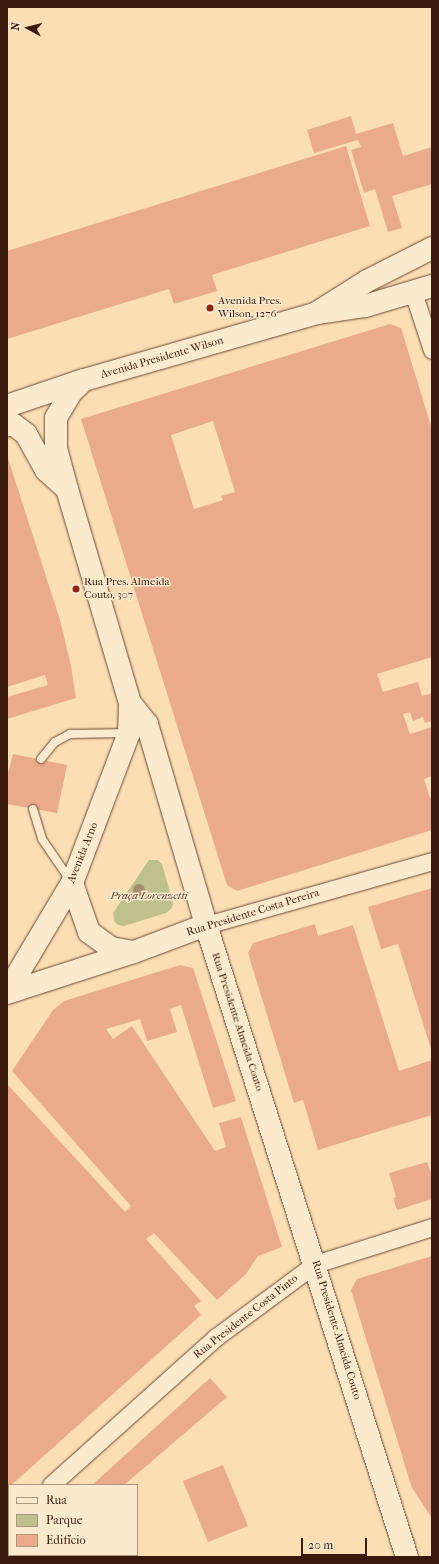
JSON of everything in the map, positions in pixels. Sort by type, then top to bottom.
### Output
[{"type":"main road","name":"Avenida Presidente Wilson","points":[[318,313],[367,281],[432,248]]},
{"type":"main road","name":"Avenida Presidente Wilson","points":[[7,406],[84,380],[318,313],[365,306],[423,289]]},
{"type":"main road","name":"Rua Presidente Almeida Couto","points":[[84,380],[72,391],[56,418],[56,448],[67,489],[130,703],[147,724],[206,925],[407,1557]]},
{"type":"main road","points":[[7,425],[14,425],[26,434],[46,470],[67,489]]},
{"type":"main road","name":"Avenida Arno","points":[[7,993],[72,883],[129,734],[130,703]]},
{"type":"main road","points":[[72,883],[89,932],[111,948],[134,952]]},
{"type":"main road","name":"Rua Presidente Costa Pereira","points":[[7,993],[134,952],[206,925]]},
{"type":"street","points":[[423,289],[432,350]]},
{"type":"street","name":"Rua Presidente Costa Pereira","points":[[206,925],[432,861]]},
{"type":"street","name":"Rua Presidente Costa Pinto","points":[[52,1484],[216,1338],[315,1264],[432,1227]]},
{"type":"lane","points":[[41,759],[55,742],[70,734],[129,734]]},
{"type":"lane","points":[[33,809],[42,839],[72,883]]},
{"type":"green space","name":"Praça Lorenzetti","points":[[149,860],[158,860],[162,864],[173,903],[172,908],[166,913],[124,926],[118,925],[114,921],[113,913]]},
{"type":"building","points":[[351,116],[356,134],[393,123],[403,156],[432,147],[432,184],[392,196],[402,228],[388,232],[375,189],[364,193],[351,150],[361,147],[358,140],[314,153],[307,130]]},
{"type":"building","points":[[346,146],[370,226],[212,275],[217,291],[174,304],[169,289],[7,339],[7,251]]},
{"type":"building","points":[[390,324],[401,328],[432,429],[432,657],[377,674],[383,692],[418,682],[422,696],[432,693],[432,721],[425,723],[423,717],[413,721],[410,712],[403,714],[410,734],[432,727],[432,776],[424,779],[430,798],[432,797],[432,830],[237,891],[227,885],[81,419]],"holes":[[[213,421],[235,492],[221,496],[223,500],[194,509],[171,435]]]},
{"type":"building","points":[[7,455],[60,620],[71,666],[76,698],[7,719],[7,697],[48,685],[45,675],[7,687]]},
{"type":"building","points":[[13,754],[67,765],[57,813],[7,804],[7,777]]},
{"type":"building","points":[[432,888],[432,1052],[398,944],[381,949],[368,907]]},
{"type":"building","points":[[315,924],[318,936],[353,925],[399,1071],[432,1060],[432,1115],[318,1150],[303,1100],[294,1103],[248,953],[253,943]]},
{"type":"building","points":[[180,965],[193,968],[236,1101],[213,1108],[181,1005],[170,1009],[177,1032],[147,1041],[140,1019],[106,1029],[113,1039],[132,1026],[215,1151],[226,1147],[219,1123],[241,1117],[282,1247],[258,1256],[246,1274],[217,1300],[154,1233],[146,1239],[201,1301],[194,1306],[201,1315],[13,1484],[8,1484],[7,1489],[7,1084],[125,1212],[131,1206],[12,1071],[53,1010],[64,1001]]},
{"type":"building","points":[[427,1162],[432,1176],[432,1199],[397,1210],[393,1198],[396,1197],[389,1173]]},
{"type":"building","points":[[432,1256],[432,1518],[412,1488],[351,1290],[357,1279]]},
{"type":"building","points":[[210,1378],[227,1397],[125,1484],[93,1484]]},
{"type":"building","points":[[223,1465],[248,1526],[208,1542],[183,1481]]},
{"type":"building","points":[[89,1556],[90,1557],[10,1557]]},
{"type":"place","name":"Avenida Pres. Wilson, 1276","points":[[210,308]]},
{"type":"place","name":"Rua Pres. Almeida Couto, 307","points":[[76,589]]}]
